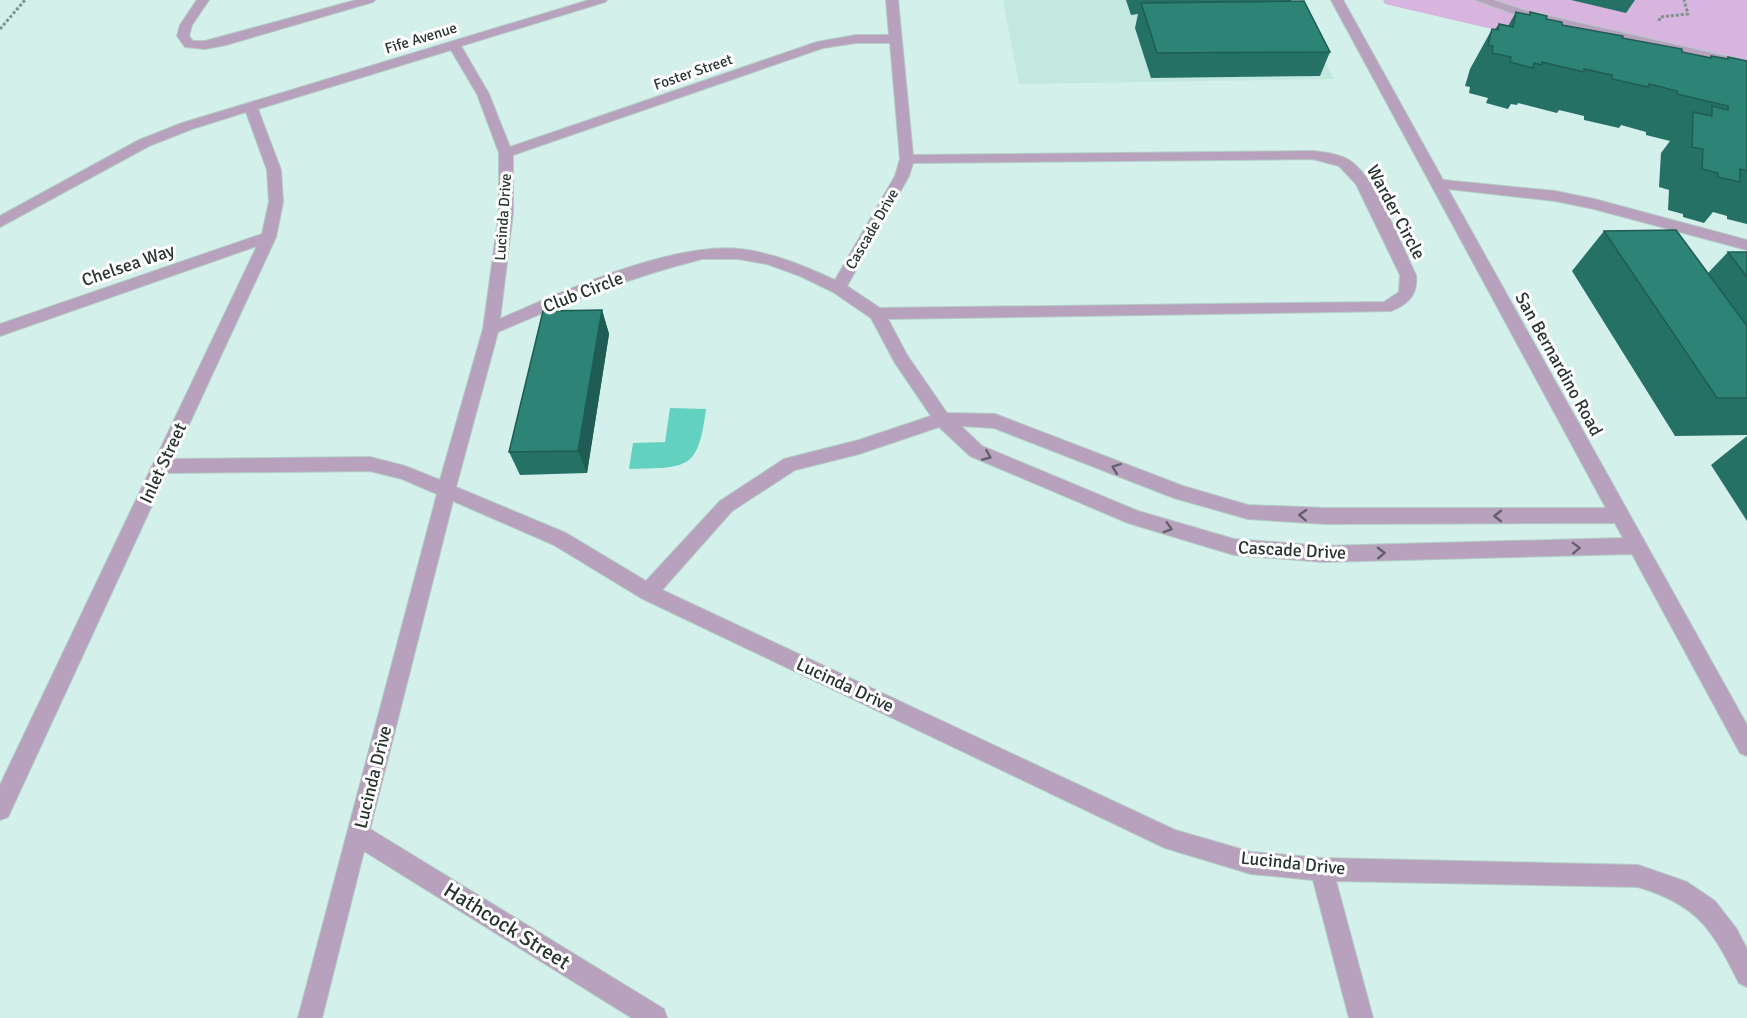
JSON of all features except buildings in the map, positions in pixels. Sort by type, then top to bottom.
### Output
[{"type":"street","points":[[203,0],[186,25],[183,36],[189,44],[206,45],[226,41],[369,0]]},
{"type":"street","name":"Fife Avenue","points":[[0,222],[144,143],[187,126],[601,0]]},
{"type":"street","name":"Cascade Drive","points":[[892,0],[907,159],[902,176],[838,288],[878,314],[901,359],[942,420],[976,451],[1134,518],[1234,547],[1324,554],[1637,546]]},
{"type":"street","name":"San Bernardino Road","points":[[1337,0],[1747,746]]},
{"type":"street","points":[[1482,0],[1524,14],[1747,65]]},
{"type":"street","name":"Foster Street","points":[[506,153],[821,45],[856,39],[894,39]]},
{"type":"street","name":"Lucinda Drive","points":[[454,45],[483,94],[506,153],[506,213],[491,329]]},
{"type":"street","name":"Inlet Street","points":[[0,809],[268,237],[276,202],[274,170],[251,108]]},
{"type":"street","name":"Warder Circle","points":[[878,314],[1386,307],[1405,297],[1410,286],[1407,275],[1360,178],[1343,162],[1329,158],[1313,154],[907,159]]},
{"type":"street","points":[[1439,184],[1555,196],[1594,204],[1747,245]]},
{"type":"street","name":"Chelsea Way","points":[[0,330],[268,237]]},
{"type":"street","name":"Club Circle","points":[[491,329],[562,298],[643,268],[702,254],[738,254],[769,259],[805,272],[838,288]]},
{"type":"street","points":[[162,466],[370,464],[405,473],[446,492],[491,329]]},
{"type":"street","points":[[648,592],[726,506],[790,464],[859,447],[942,420]]},
{"type":"street","name":"Cascade Drive","points":[[942,420],[995,421],[1180,492],[1248,512],[1325,516],[1620,515]]},
{"type":"street","name":"Lucinda Drive","points":[[310,1018],[446,492],[560,539],[648,592],[1173,840],[1251,862],[1322,869],[1638,876],[1669,884],[1697,900],[1721,926],[1747,975]]},
{"type":"street","name":"Hathcock Street","points":[[358,834],[655,1018]]},
{"type":"street","points":[[1322,869],[1361,1018]]},
{"type":"path","points":[[0,29],[25,0]]},
{"type":"path","points":[[1660,17],[1688,14],[1684,0]]},
{"type":"shaded area","points":[[1003,0],[1296,0],[1334,79],[1019,84]]},
{"type":"shaded area","points":[[1383,0],[1747,0],[1747,89],[1385,4]]},
{"type":"shaded area","points":[[670,408],[706,409],[699,445],[693,455],[686,462],[677,466],[629,469],[633,443],[665,442]]}]
